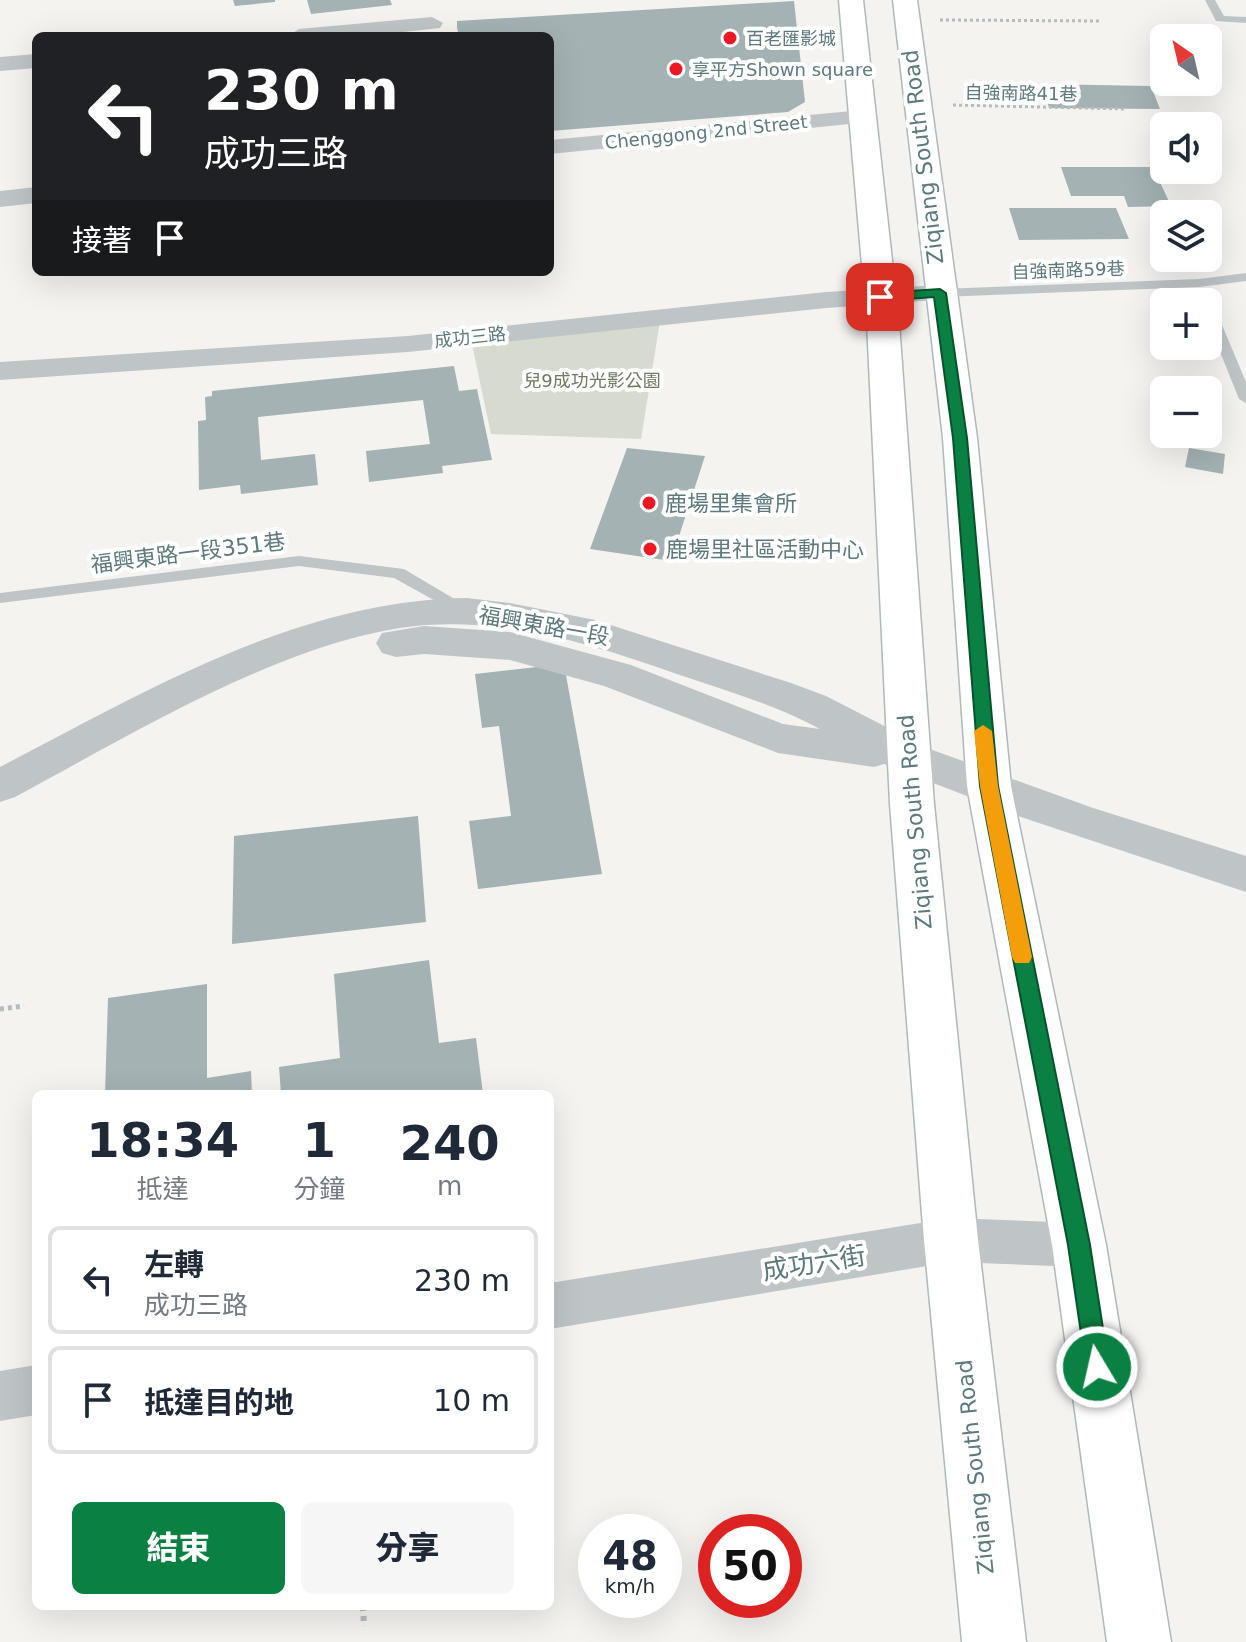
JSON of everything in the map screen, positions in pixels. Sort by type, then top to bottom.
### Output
[{"type":"main road","name":"Ziqiang South Road","points":[[851,0],[880,297],[908,757],[951,1240],[994,1642]]},
{"type":"main road","name":"Ziqiang South Road","points":[[906,10],[960,438],[989,786],[1079,1245],[1139,1642]]},
{"type":"street","points":[[389,32],[434,30],[425,0]]},
{"type":"street","points":[[0,64],[32,61]]},
{"type":"street","name":"Chenggong 2nd Street","points":[[554,147],[862,117]]},
{"type":"street","points":[[0,199],[32,195]]},
{"type":"street","name":"成功三路","points":[[0,371],[408,344],[826,300],[940,293]]},
{"type":"street","name":"福興東路一段","points":[[0,786],[190,686],[301,641],[387,617],[468,612],[530,619],[628,642],[808,705],[908,757],[1075,820],[1246,874]]},
{"type":"street","name":"福興東路一段","points":[[0,818],[152,738],[263,686],[355,649],[424,640],[510,646],[617,675],[778,738],[908,757]]},
{"type":"street","name":"成功六街","points":[[554,1305],[951,1240],[1079,1245]]},
{"type":"street","points":[[0,1396],[32,1391]]},
{"type":"lane","points":[[1210,0],[1220,19],[1246,20]]},
{"type":"lane","name":"自強南路59巷","points":[[940,293],[1199,283],[1246,277]]},
{"type":"lane","points":[[1199,283],[1201,288]]},
{"type":"lane","points":[[1222,341],[1246,399]]},
{"type":"lane","name":"福興東路一段351巷","points":[[0,598],[299,561],[398,573],[468,612]]},
{"type":"path","points":[[906,10],[1102,21]]},
{"type":"path","name":"自強南路41巷","points":[[916,105],[1126,109]]},
{"type":"path","points":[[0,1009],[24,1006]]},
{"type":"path","points":[[363,1610],[364,1626]]},
{"type":"green space","name":"兒9成功光影公園","points":[[661,315],[641,439],[491,434],[470,335]]},
{"type":"building","points":[[233,0],[275,0],[275,2],[235,6]]},
{"type":"building","points":[[307,0],[390,0],[392,5],[311,14]]},
{"type":"building","name":"享平方Shown square","points":[[794,1],[805,102],[788,112],[554,131],[554,32],[458,32],[457,21]]},
{"type":"building","points":[[1042,84],[1150,86],[1150,96],[1155,96],[1160,109],[1049,108]]},
{"type":"building","points":[[1061,167],[1150,167],[1150,184],[1161,184],[1168,200],[1150,200],[1150,206],[1128,207],[1124,196],[1071,196]]},
{"type":"building","points":[[1009,208],[1116,208],[1129,239],[1019,240]]},
{"type":"building","points":[[454,366],[459,391],[477,389],[492,460],[442,466],[443,473],[369,482],[366,451],[430,444],[423,400],[258,417],[261,460],[315,454],[318,485],[241,494],[240,485],[199,490],[198,421],[206,420],[205,397],[212,396],[212,391]]},
{"type":"building","name":"鹿場里集會所","points":[[627,448],[705,456],[671,561],[590,549]]},
{"type":"building","points":[[1189,448],[1225,454],[1223,474],[1185,467]]},
{"type":"building","points":[[564,664],[602,874],[478,889],[469,821],[511,816],[499,726],[482,728],[475,674]]},
{"type":"building","points":[[418,816],[426,922],[232,944],[234,836]]},
{"type":"building","points":[[429,960],[439,1043],[476,1038],[482,1090],[281,1090],[279,1067],[340,1058],[334,974]]},
{"type":"building","points":[[207,984],[207,1078],[251,1071],[252,1090],[105,1090],[108,998]]},
{"type":"slow traffic","points":[[983,731],[989,786],[1022,957]]},
{"type":"place","name":"百老匯影城","points":[[730,38]]},
{"type":"place","name":"享平方Shown square","points":[[676,69]]},
{"type":"place","name":"鹿場里集會所","points":[[649,503]]},
{"type":"place","name":"鹿場里社區活動中心","points":[[650,549]]},
{"type":"route","points":[[880,297],[940,293],[960,438],[989,786],[1079,1245],[1097,1367]]}]
